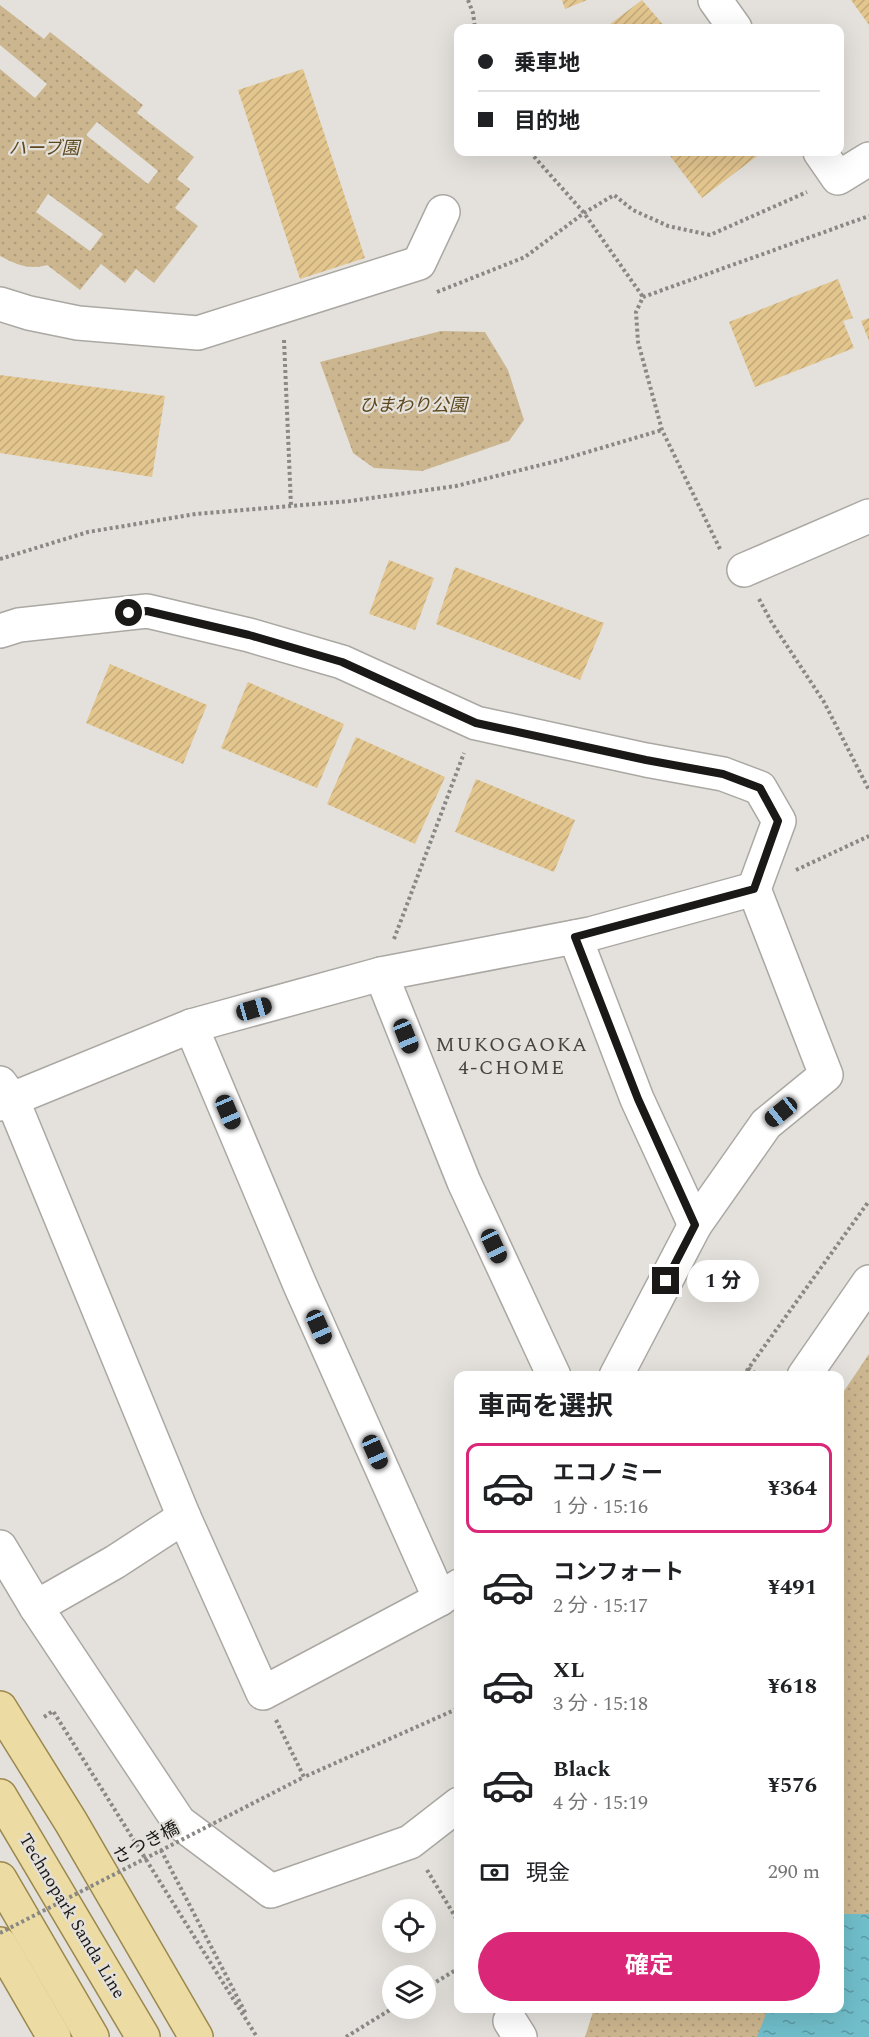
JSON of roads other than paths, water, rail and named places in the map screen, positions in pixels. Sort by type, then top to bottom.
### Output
[{"type":"main road","points":[[0,1708],[71,1822],[196,2037]]},
{"type":"main road","name":"Technopark Sanda Line","points":[[0,1796],[144,2037]]},
{"type":"main road","points":[[0,1879],[92,2037]]},
{"type":"main road","points":[[0,1944],[54,2037]]},
{"type":"street","points":[[715,0],[732,24]]},
{"type":"street","points":[[823,156],[838,178],[869,159]]},
{"type":"street","points":[[0,304],[29,313],[78,322],[198,333],[419,263],[443,212]]},
{"type":"street","points":[[744,570],[869,516]]},
{"type":"street","points":[[0,631],[19,625],[147,611],[249,635],[342,662],[476,723],[646,760],[723,774],[760,788],[778,821],[754,889],[826,1075],[766,1124],[695,1225],[619,1371]]},
{"type":"street","points":[[191,1026],[300,1285],[450,1592],[262,1693],[184,1517],[4,1095],[191,1026],[381,974],[575,937],[754,889]]},
{"type":"street","points":[[575,937],[638,1099],[695,1225]]},
{"type":"street","points":[[381,974],[464,1182],[552,1371]]},
{"type":"street","points":[[808,1371],[867,1288]]},
{"type":"street","points":[[36,1607],[115,1562],[184,1517]]},
{"type":"street","points":[[0,1547],[36,1607],[179,1822],[271,1891],[410,1842],[454,1808]]},
{"type":"water","points":[[844,1914],[869,1914],[869,2037],[757,2037],[766,2013],[844,2013]]},
{"type":"district","name":"MUKOGAOKA 4-CHOME","points":[[512,1056]]},
{"type":"park label","name":"ハーブ園","points":[[44,148]]},
{"type":"park label","name":"ひまわり公園","points":[[413,405]]}]
